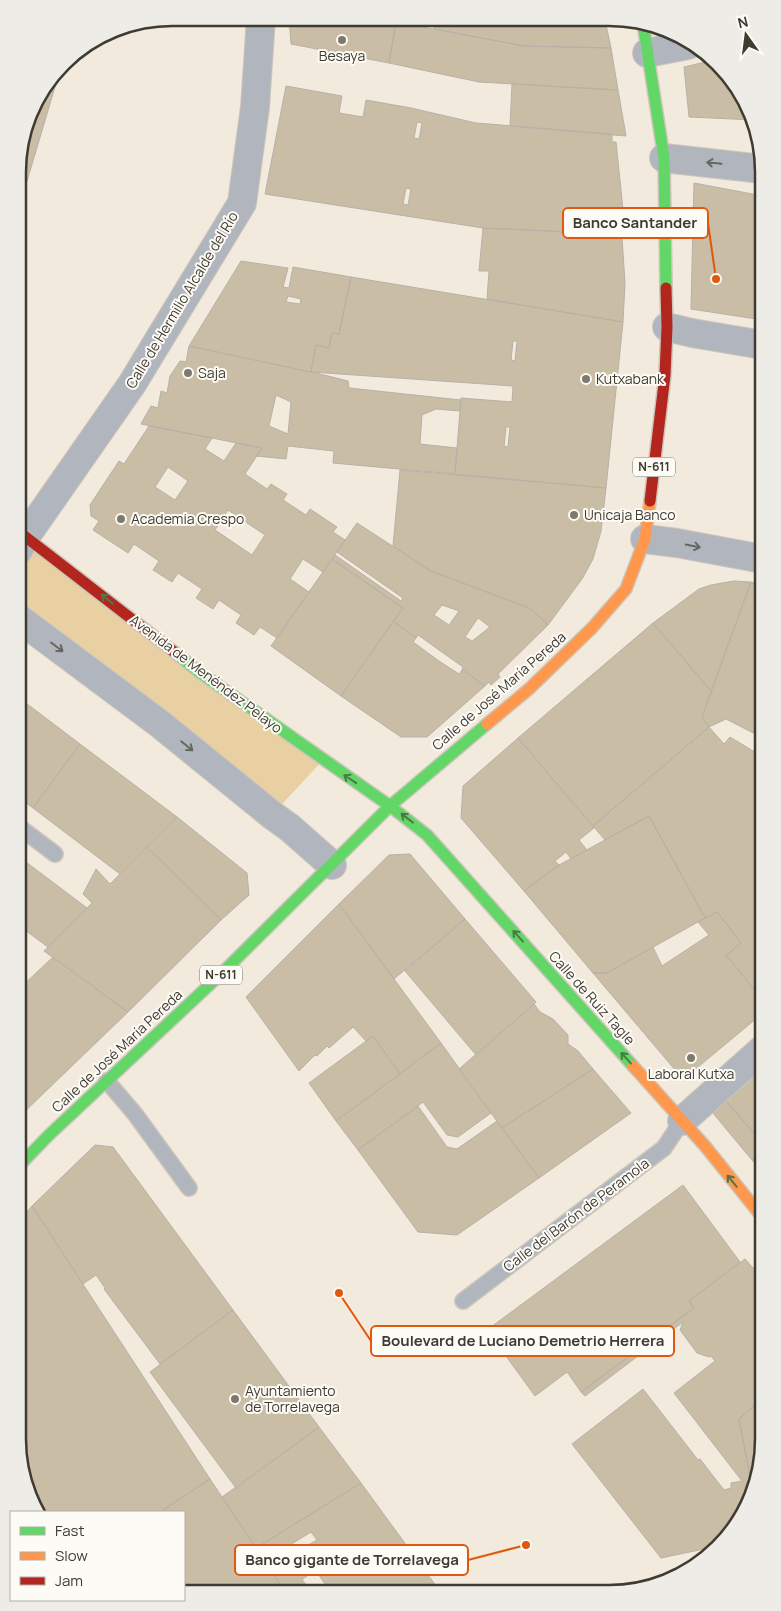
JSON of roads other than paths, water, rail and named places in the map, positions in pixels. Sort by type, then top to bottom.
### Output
[{"type":"main road","name":"Calle de José María Pereda","points":[[26,1159],[220,975],[390,806],[529,689],[592,628],[626,589],[645,539],[665,374],[668,327],[664,158],[644,31]]},
{"type":"main road","name":"Avenida de Menéndez Pelayo","points":[[27,543],[199,672],[390,806]]},
{"type":"main road","name":"Calle de Ruiz Tagle","points":[[390,806],[427,834],[704,1146],[754,1207]]},
{"type":"street","name":"Calle de Hermilio Alcalde del Río","points":[[27,531],[132,384],[242,203],[255,107],[260,26]]},
{"type":"street","points":[[648,53],[682,46]]},
{"type":"street","points":[[664,158],[755,167]]},
{"type":"street","points":[[668,327],[692,334],[755,344]]},
{"type":"street","points":[[645,539],[755,557]]},
{"type":"street","points":[[27,624],[160,724],[290,828],[332,865]]},
{"type":"street","points":[[682,1121],[754,1058]]},
{"type":"lane","points":[[26,832],[55,854]]},
{"type":"lane","points":[[107,1081],[135,1114],[189,1188]]},
{"type":"lane","name":"Calle del Barón de Peramola","points":[[464,1301],[664,1148],[682,1121]]},
{"type":"place","name":"Besaya","points":[[342,40]]},
{"type":"place","name":"Banco Santander","points":[[716,279]]},
{"type":"place","name":"Saja","points":[[188,373]]},
{"type":"place","name":"Kutxabank","points":[[586,379]]},
{"type":"place","name":"Unicaja Banco","points":[[574,515]]},
{"type":"place","name":"Academia Crespo","points":[[121,519]]},
{"type":"place","name":"Laboral Kutxa","points":[[691,1058]]},
{"type":"place","name":"Boulevard de Luciano Demetrio Herrera","points":[[339,1293]]},
{"type":"place","name":"Ayuntamiento de Torrelavega","points":[[235,1399]]},
{"type":"place","name":"Banco gigante de Torrelavega","points":[[526,1545]]}]
